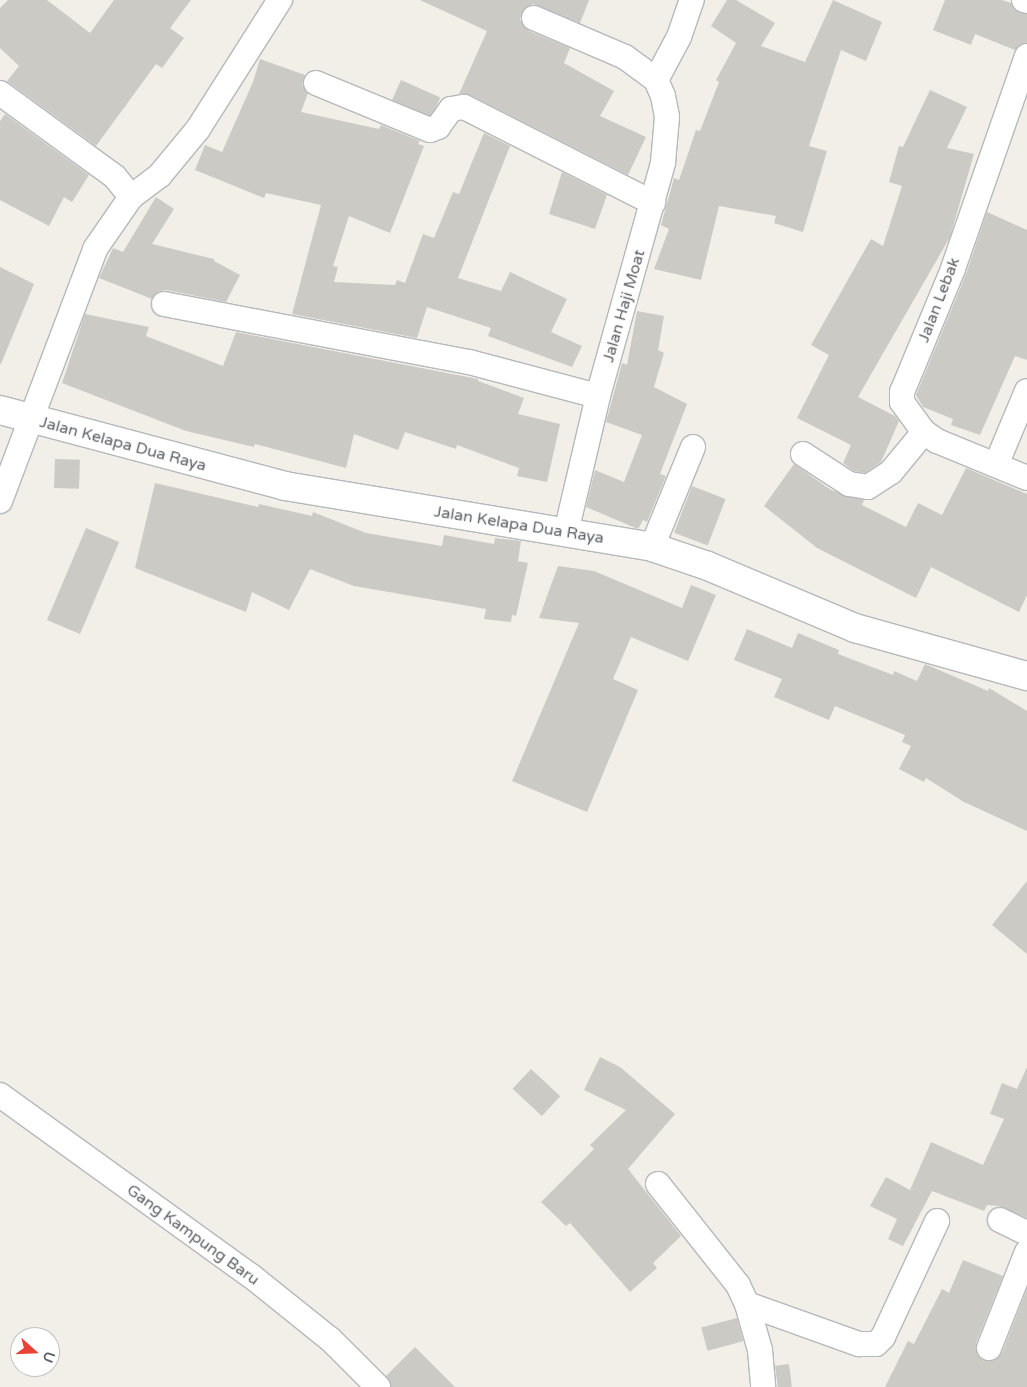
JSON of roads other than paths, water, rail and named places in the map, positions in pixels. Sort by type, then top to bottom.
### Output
[{"type":"main road","name":"Jalan Kelapa Dua Raya","points":[[0,410],[285,486],[652,547],[708,566],[855,628],[1027,676]]},
{"type":"street","points":[[0,501],[81,281],[95,249],[131,197],[160,175],[198,129],[280,0]]},
{"type":"street","points":[[534,18],[625,57],[656,80],[679,37],[692,0]]},
{"type":"street","name":"Jalan Lebak","points":[[1027,56],[950,277],[902,392],[902,402],[924,432],[950,448],[1027,478]]},
{"type":"street","name":"Jalan Haji Moat","points":[[566,532],[598,396],[653,203],[667,137],[663,96],[656,80]]},
{"type":"street","points":[[316,82],[430,130],[438,127],[451,108],[464,107],[653,203]]},
{"type":"street","points":[[0,93],[115,177],[131,197]]},
{"type":"street","points":[[164,304],[468,362],[598,396]]},
{"type":"street","points":[[996,465],[1027,391]]},
{"type":"street","points":[[803,454],[849,484],[868,487],[890,472],[924,432]]},
{"type":"street","points":[[652,547],[693,447]]},
{"type":"street","name":"Gang Kampung Baru","points":[[0,1095],[250,1275],[330,1339],[378,1387]]},
{"type":"street","points":[[658,1184],[738,1285],[747,1304],[760,1350],[763,1387]]},
{"type":"street","points":[[1000,1220],[1027,1234]]},
{"type":"street","points":[[747,1304],[859,1344],[876,1344],[883,1337],[937,1221]]},
{"type":"street","points":[[989,1348],[1027,1252]]}]
